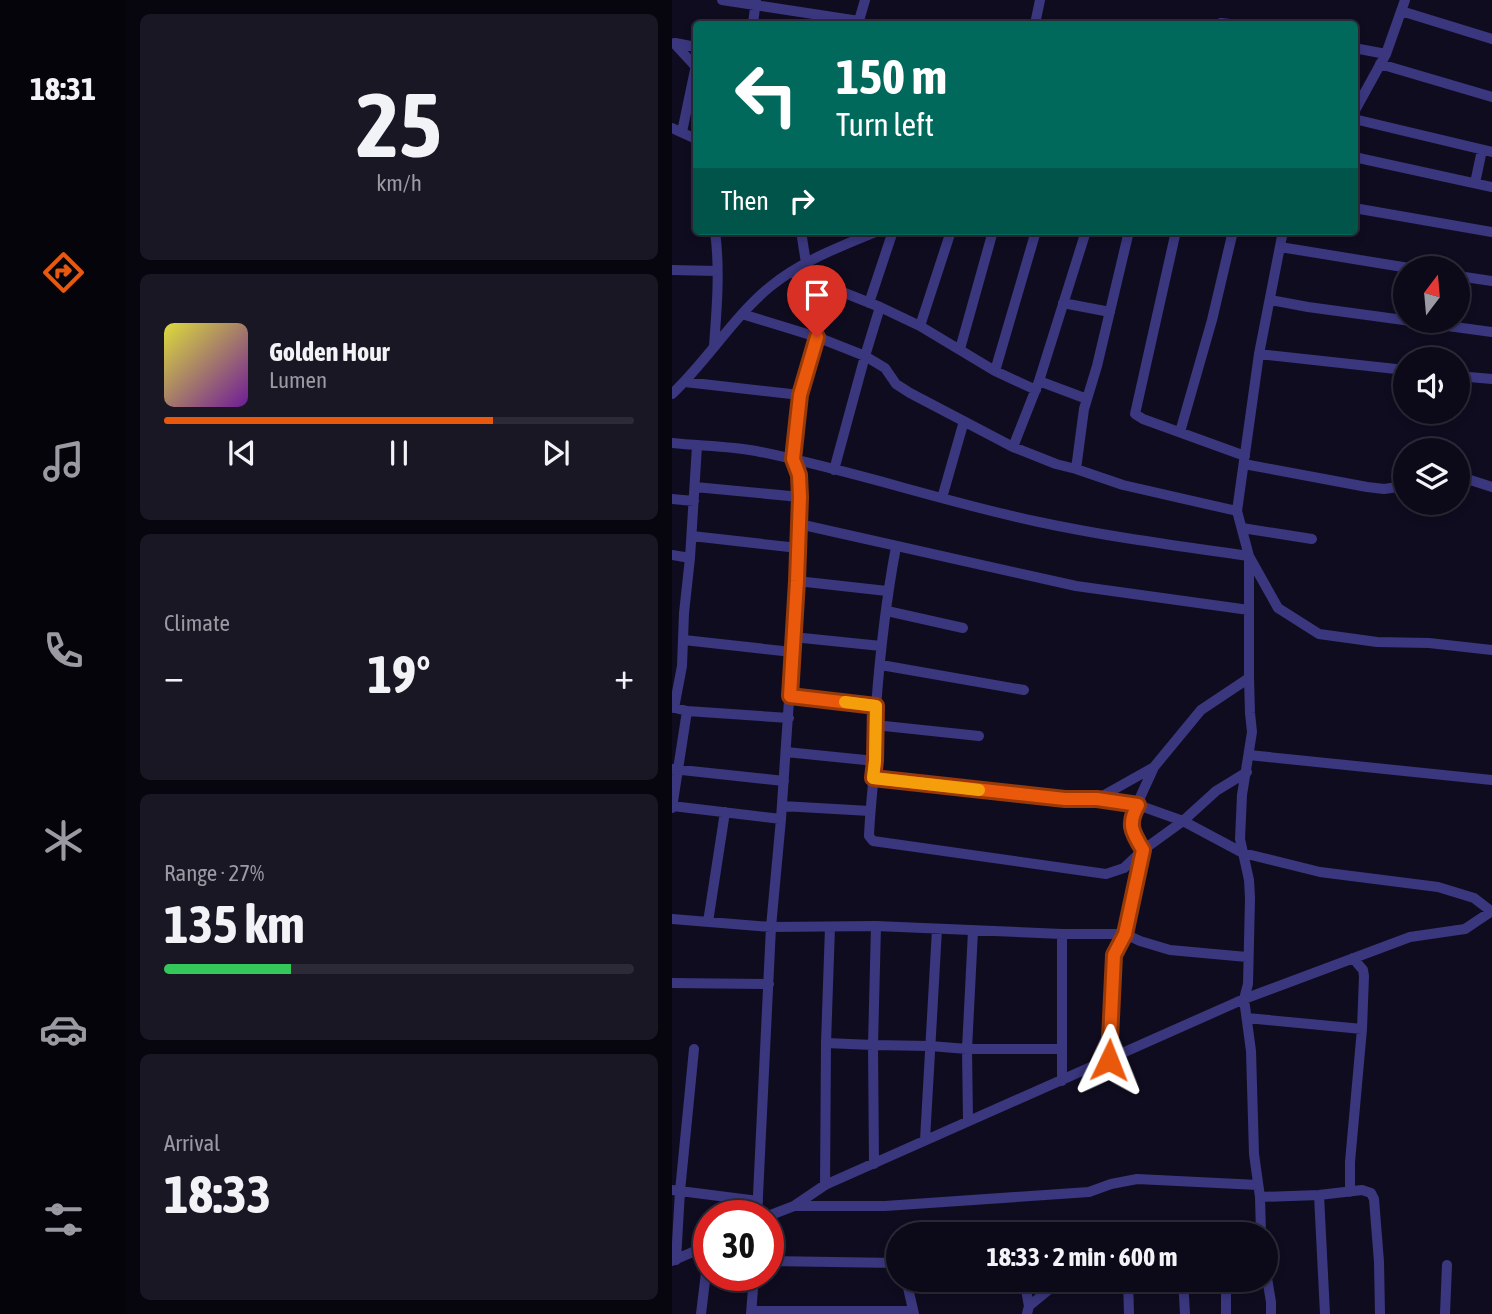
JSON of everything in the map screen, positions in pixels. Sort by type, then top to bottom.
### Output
[{"type":"street","points":[[722,0],[756,3],[849,21]]},
{"type":"street","points":[[860,21],[865,0]]},
{"type":"street","points":[[1036,21],[1040,0]]},
{"type":"street","points":[[753,21],[756,3]]},
{"type":"street","points":[[1358,103],[1383,59],[1403,5],[1492,39]]},
{"type":"street","points":[[673,43],[693,46]]},
{"type":"street","points":[[673,43],[693,63]]},
{"type":"street","points":[[1358,50],[1492,97]]},
{"type":"street","points":[[693,76],[677,130],[693,138]]},
{"type":"street","points":[[1358,120],[1487,151],[1475,183]]},
{"type":"street","points":[[1358,158],[1492,187]]},
{"type":"street","points":[[1358,209],[1492,232]]},
{"type":"street","points":[[714,346],[718,293],[715,235]]},
{"type":"street","points":[[802,235],[806,263]]},
{"type":"street","points":[[672,394],[742,314],[772,285],[806,263],[869,235]]},
{"type":"street","points":[[869,303],[892,235]]},
{"type":"street","points":[[920,326],[950,235]]},
{"type":"street","points":[[960,349],[992,235]]},
{"type":"street","points":[[995,370],[1035,235]]},
{"type":"street","points":[[1013,447],[1038,386],[1085,235]]},
{"type":"street","points":[[1076,468],[1087,400],[1128,235]]},
{"type":"street","points":[[1175,235],[1135,414],[1245,460],[1367,487],[1393,488]]},
{"type":"street","points":[[1180,432],[1212,320],[1232,235]]},
{"type":"street","points":[[1261,1222],[1254,1154],[1251,1051],[1244,999],[1248,984],[1250,898],[1240,839],[1240,819],[1252,732],[1249,556],[1237,511],[1259,354],[1282,235]]},
{"type":"street","points":[[1280,247],[1393,265]]},
{"type":"street","points":[[672,270],[718,271]]},
{"type":"street","points":[[792,272],[920,326],[995,370],[1087,400]]},
{"type":"street","points":[[1470,278],[1492,281]]},
{"type":"street","points":[[758,1200],[771,927],[789,718],[797,581],[800,497],[799,475],[793,459],[800,395],[830,287]]},
{"type":"street","points":[[1270,300],[1492,332]]},
{"type":"street","points":[[1063,303],[1110,312]]},
{"type":"street","points":[[834,470],[880,307]]},
{"type":"street","points":[[742,314],[817,337],[865,356],[885,368],[896,384],[909,393],[1013,447],[1123,485],[1237,511]]},
{"type":"street","points":[[1259,354],[1393,369]]},
{"type":"street","points":[[1470,377],[1492,379]]},
{"type":"street","points":[[685,382],[800,395]]},
{"type":"street","points":[[943,498],[964,421]]},
{"type":"street","points":[[672,443],[753,451],[1053,525],[1134,540],[1249,556]]},
{"type":"street","points":[[697,446],[684,640],[677,665],[673,708],[789,718]]},
{"type":"street","points":[[1470,480],[1492,487]]},
{"type":"street","points":[[695,486],[800,497]]},
{"type":"street","points":[[672,499],[694,501]]},
{"type":"street","points":[[799,524],[1076,586],[1249,610]]},
{"type":"street","points":[[1242,528],[1312,539]]},
{"type":"street","points":[[692,536],[798,548]]},
{"type":"street","points":[[896,547],[887,591],[876,706],[869,836],[873,841],[1106,874],[1124,868],[1216,791],[1247,772]]},
{"type":"street","points":[[672,555],[690,558]]},
{"type":"street","points":[[1249,556],[1278,608],[1319,634],[1377,642],[1429,643],[1492,650]]},
{"type":"street","points":[[797,581],[887,591]]},
{"type":"street","points":[[672,611],[684,613]]},
{"type":"street","points":[[887,611],[963,628]]},
{"type":"street","points":[[793,637],[881,646]]},
{"type":"street","points":[[684,640],[792,652]]},
{"type":"street","points":[[881,665],[1024,690]]},
{"type":"street","points":[[1109,1060],[1114,955],[1125,934],[1143,850],[1132,832],[1132,815],[1154,766],[1201,710],[1249,678]]},
{"type":"street","points":[[790,696],[876,706]]},
{"type":"street","points":[[687,711],[675,769],[672,807],[781,819]]},
{"type":"street","points":[[875,725],[979,736]]},
{"type":"street","points":[[786,751],[875,761]]},
{"type":"street","points":[[1249,755],[1492,780]]},
{"type":"street","points":[[1097,799],[1154,766]]},
{"type":"street","points":[[675,769],[784,781]]},
{"type":"street","points":[[784,1210],[825,1185],[925,1139],[1244,999],[1410,937],[1465,929],[1492,911],[1474,898],[1438,887],[1320,872],[1243,853],[1183,821],[1138,805],[873,778]]},
{"type":"street","points":[[782,806],[870,811]]},
{"type":"street","points":[[708,922],[725,812]]},
{"type":"street","points":[[672,919],[771,927],[876,926],[1125,934],[1170,950],[1247,957]]},
{"type":"street","points":[[874,1164],[876,926]]},
{"type":"street","points":[[825,1185],[826,1043],[831,927]]},
{"type":"street","points":[[925,1139],[937,929]]},
{"type":"street","points":[[968,1120],[967,1049],[974,931]]},
{"type":"street","points":[[1062,934],[1062,1081]]},
{"type":"street","points":[[1350,1192],[1364,976],[1363,970],[1353,958]]},
{"type":"street","points":[[672,983],[769,984]]},
{"type":"street","points":[[1247,1018],[1362,1029]]},
{"type":"street","points":[[826,1043],[967,1049],[1062,1049]]},
{"type":"street","points":[[693,1252],[674,1260],[676,1190],[694,1049]]},
{"type":"street","points":[[794,1206],[885,1206],[1089,1192],[1138,1179],[1258,1185]]},
{"type":"street","points":[[676,1190],[751,1200]]},
{"type":"street","points":[[1260,1197],[1371,1192],[1374,1199],[1379,1262],[1380,1314]]},
{"type":"street","points":[[1319,1195],[1325,1314]]},
{"type":"street","points":[[784,1261],[886,1263]]},
{"type":"street","points":[[1445,1314],[1447,1265]]},
{"type":"street","points":[[701,1314],[704,1291]]},
{"type":"street","points":[[753,1291],[751,1312],[913,1312],[909,1292]]},
{"type":"street","points":[[1026,1292],[1028,1310]]},
{"type":"street","points":[[1028,1310],[1048,1292]]},
{"type":"street","points":[[1128,1292],[1129,1314]]},
{"type":"street","points":[[1184,1292],[1185,1314]]},
{"type":"street","points":[[1226,1292],[1226,1314]]},
{"type":"street","points":[[1269,1292],[1271,1314]]},
{"type":"slow traffic","points":[[845,702],[876,706],[873,778],[979,790]]},
{"type":"route","points":[[817,337],[800,395],[793,459],[799,475],[800,497],[790,696],[876,706],[873,778],[1138,805],[1132,815],[1132,832],[1143,850],[1125,934],[1114,955],[1109,1060]]}]
